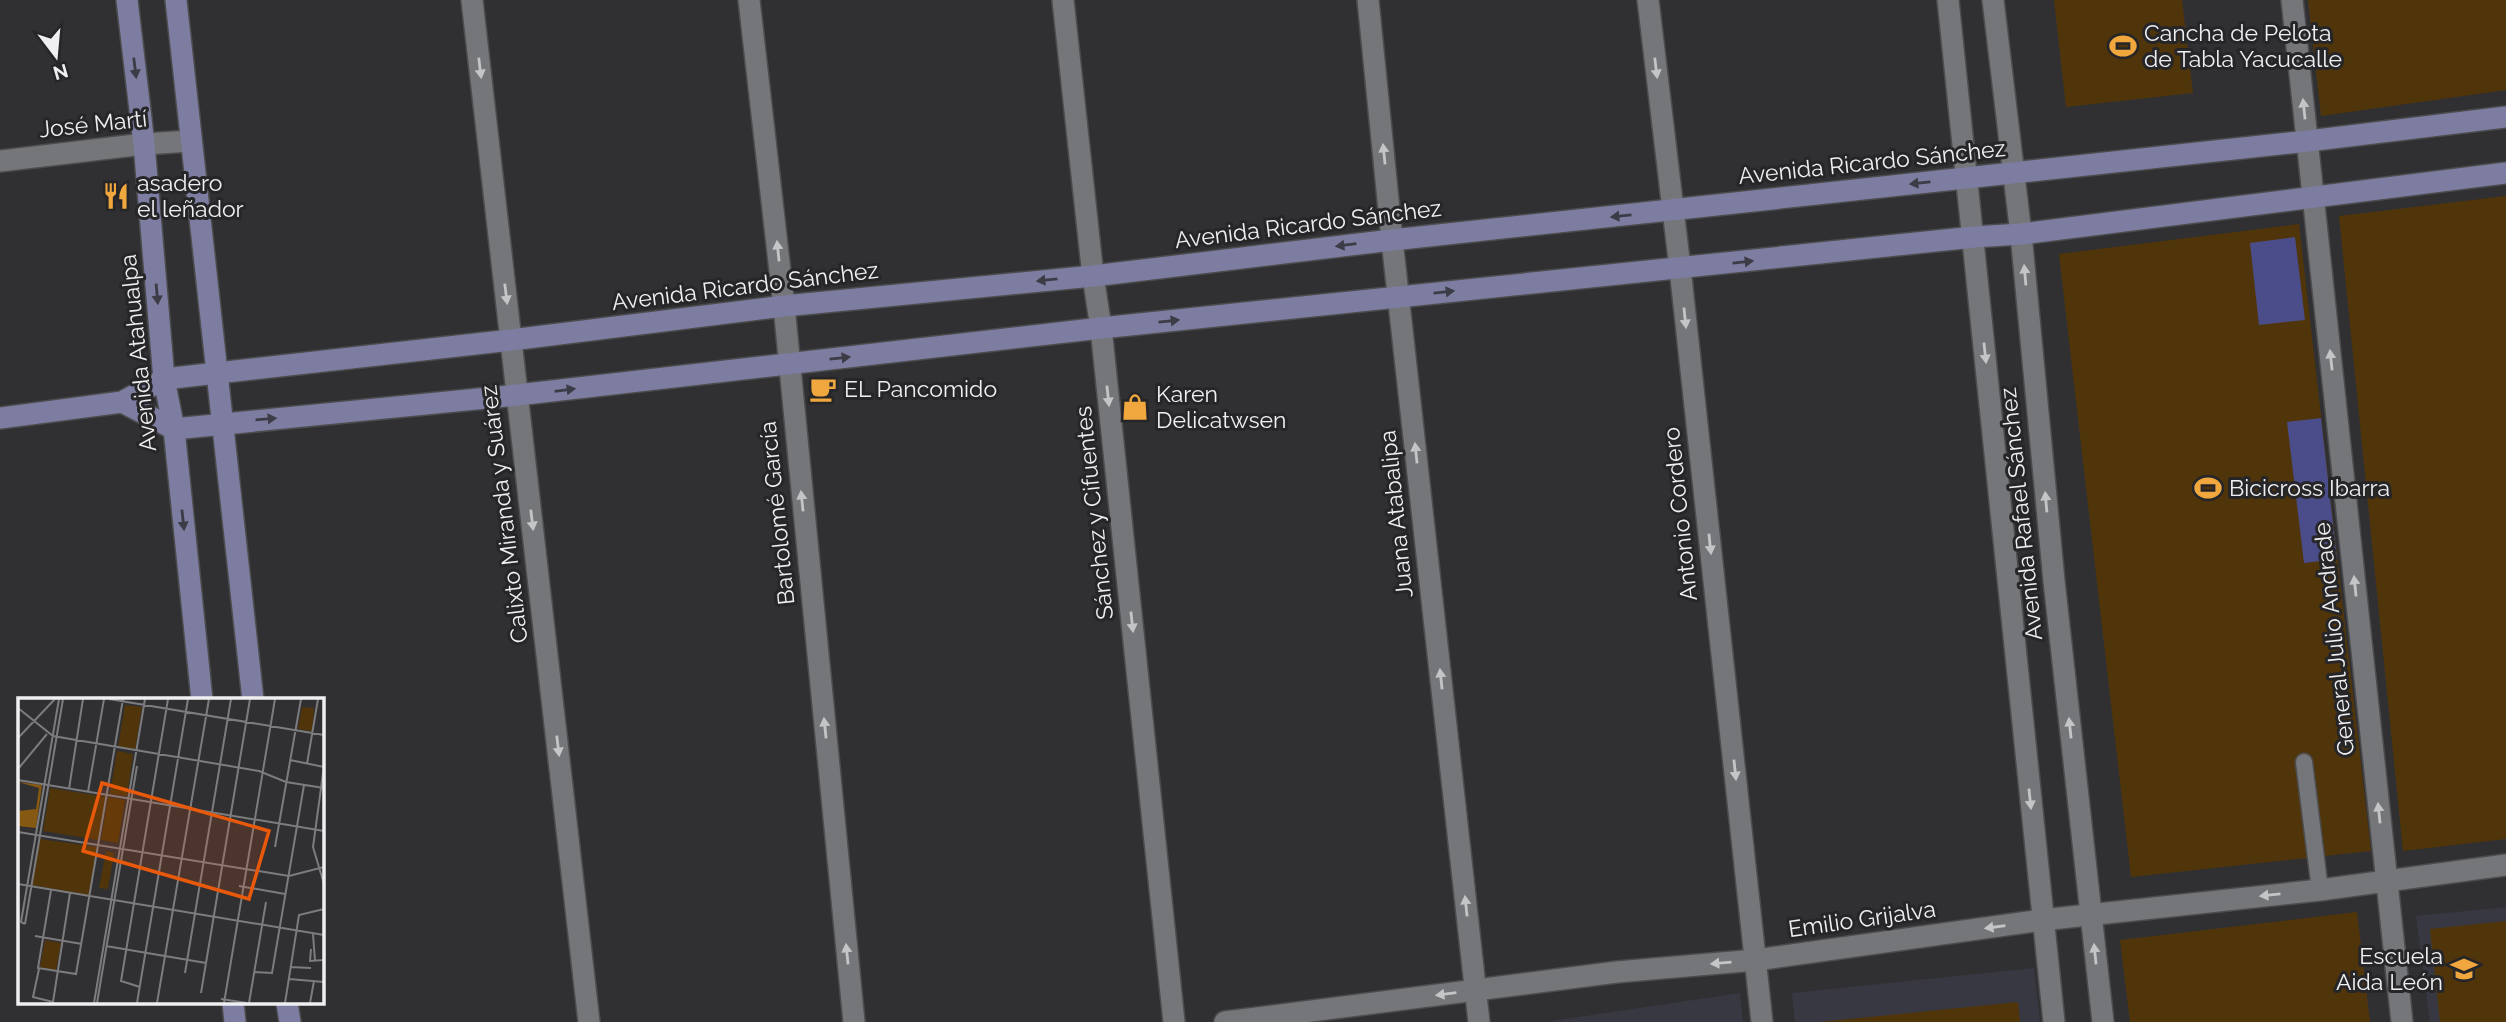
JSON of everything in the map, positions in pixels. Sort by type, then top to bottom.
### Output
[{"type":"main road","name":"Avenida Atahualpa","points":[[127,0],[144,144],[164,379],[174,429],[202,698]]},
{"type":"main road","points":[[176,0],[253,698]]},
{"type":"main road","name":"Avenida Ricardo Sánchez","points":[[0,418],[122,402],[164,379],[784,306],[1093,276],[1392,240],[2308,141],[2506,117]]},
{"type":"main road","points":[[122,402],[174,429],[517,395],[1101,328],[2021,234],[2506,173]]},
{"type":"main road","points":[[233,1004],[235,1022]]},
{"type":"main road","points":[[287,1004],[290,1022]]},
{"type":"street","name":"Calixto Miranda y Suárez","points":[[472,0],[589,1022]]},
{"type":"street","name":"Bartolomé García","points":[[750,0],[784,306],[854,1022]]},
{"type":"street","name":"Sánchez y Cifuentes","points":[[1063,0],[1101,328],[1174,1022]]},
{"type":"street","name":"Juana Atabalipa","points":[[1368,0],[1479,1022]]},
{"type":"street","name":"Antonio Cordero","points":[[1648,0],[1762,1022]]},
{"type":"street","name":"Avenida Rafael Sánchez","points":[[1948,0],[2054,1022]]},
{"type":"street","name":"Avenida Rafael Sánchez","points":[[1993,0],[2021,234],[2055,595],[2102,1022]]},
{"type":"street","name":"General Julio Andrade","points":[[2292,0],[2402,1022]]},
{"type":"street","name":"José Martí","points":[[0,161],[191,141]]},
{"type":"street","name":"Emilio Grijalva","points":[[1225,1022],[1617,972],[1756,960],[2042,920],[2320,890],[2506,865]]},
{"type":"lane","points":[[2304,762],[2320,890]]},
{"type":"shaded area","name":"Cancha de Pelota de Tabla Yacucalle","points":[[2054,0],[2182,0],[2193,93],[2066,107]]},
{"type":"shaded area","points":[[2308,0],[2506,0],[2506,90],[2321,116]]},
{"type":"shaded area","points":[[2506,196],[2506,839],[2403,851],[2339,216]]},
{"type":"shaded area","name":"Bicicross Ibarra","points":[[2299,224],[2371,851],[2131,877],[2059,254]]},
{"type":"shaded area","name":"Escuela Aida León","points":[[2506,907],[2506,1022],[2430,1022],[2416,916]]},
{"type":"shaded area","points":[[2357,912],[2370,1022],[2130,1022],[2120,940]]},
{"type":"shaded area","name":"Escuela Aida León","points":[[2506,921],[2506,1022],[2440,1022],[2430,929]]},
{"type":"shaded area","points":[[2034,968],[2040,1022],[1795,1022],[1792,993]]},
{"type":"shaded area","points":[[1740,993],[1743,1022],[1545,1022]]},
{"type":"shaded area","points":[[2018,1002],[2020,1022],[1820,1022]]},
{"type":"building","points":[[2295,237],[2305,320],[2259,325],[2250,243]]},
{"type":"building","points":[[2321,418],[2337,559],[2304,563],[2287,422]]},
{"type":"place","name":"Cancha de Pelota de Tabla Yacucalle","points":[[2123,46]]},
{"type":"place","name":"asadero el leñador","points":[[116,196]]},
{"type":"place","name":"EL Pancomido","points":[[823,389]]},
{"type":"place","name":"Karen Delicatwsen","points":[[1135,407]]},
{"type":"place","name":"Bicicross Ibarra","points":[[2208,488]]},
{"type":"place","name":"Escuela Aida León","points":[[2464,969]]}]
